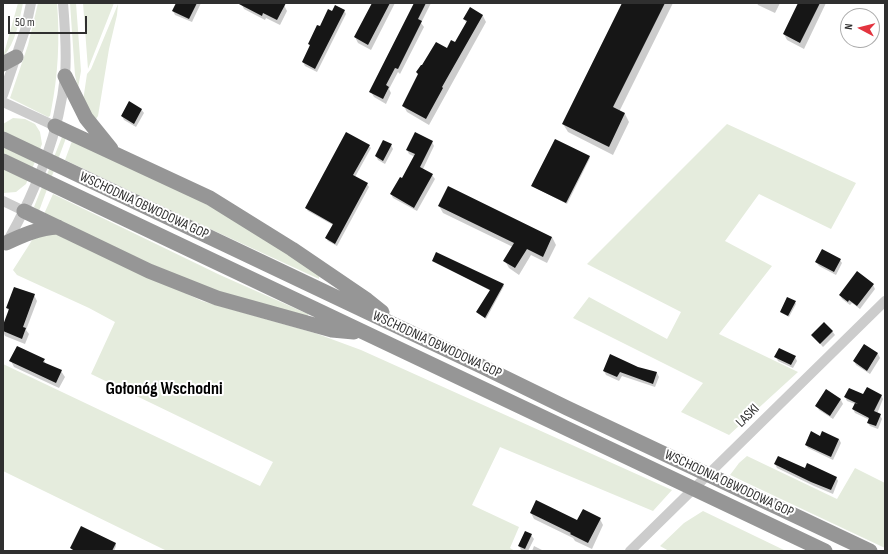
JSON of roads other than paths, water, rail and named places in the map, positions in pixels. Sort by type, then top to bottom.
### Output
[{"type":"highway","points":[[3,64],[16,57]]},
{"type":"highway","points":[[65,76],[86,118],[102,140],[116,154]]},
{"type":"highway","points":[[55,126],[210,198],[292,249],[367,300],[405,330]]},
{"type":"highway","name":"WSCHODNIA OBWODOWA GOP","points":[[3,139],[581,415],[870,551]]},
{"type":"highway","name":"WSCHODNIA OBWODOWA GOP","points":[[3,161],[825,551]]},
{"type":"highway","points":[[24,211],[149,271],[217,298],[332,330],[367,334]]},
{"type":"highway","points":[[5,246],[37,230],[59,227]]},
{"type":"street","points":[[3,95],[26,26],[31,3]]},
{"type":"street","points":[[5,246],[24,211],[44,162],[55,126],[65,76],[66,45],[63,3]]},
{"type":"street","points":[[3,102],[55,126]]},
{"type":"street","points":[[3,201],[24,211]]},
{"type":"street","name":"LASKI","points":[[630,551],[885,301]]},
{"type":"district","name":"Gołonóg Wschodni","points":[[164,389]]}]
